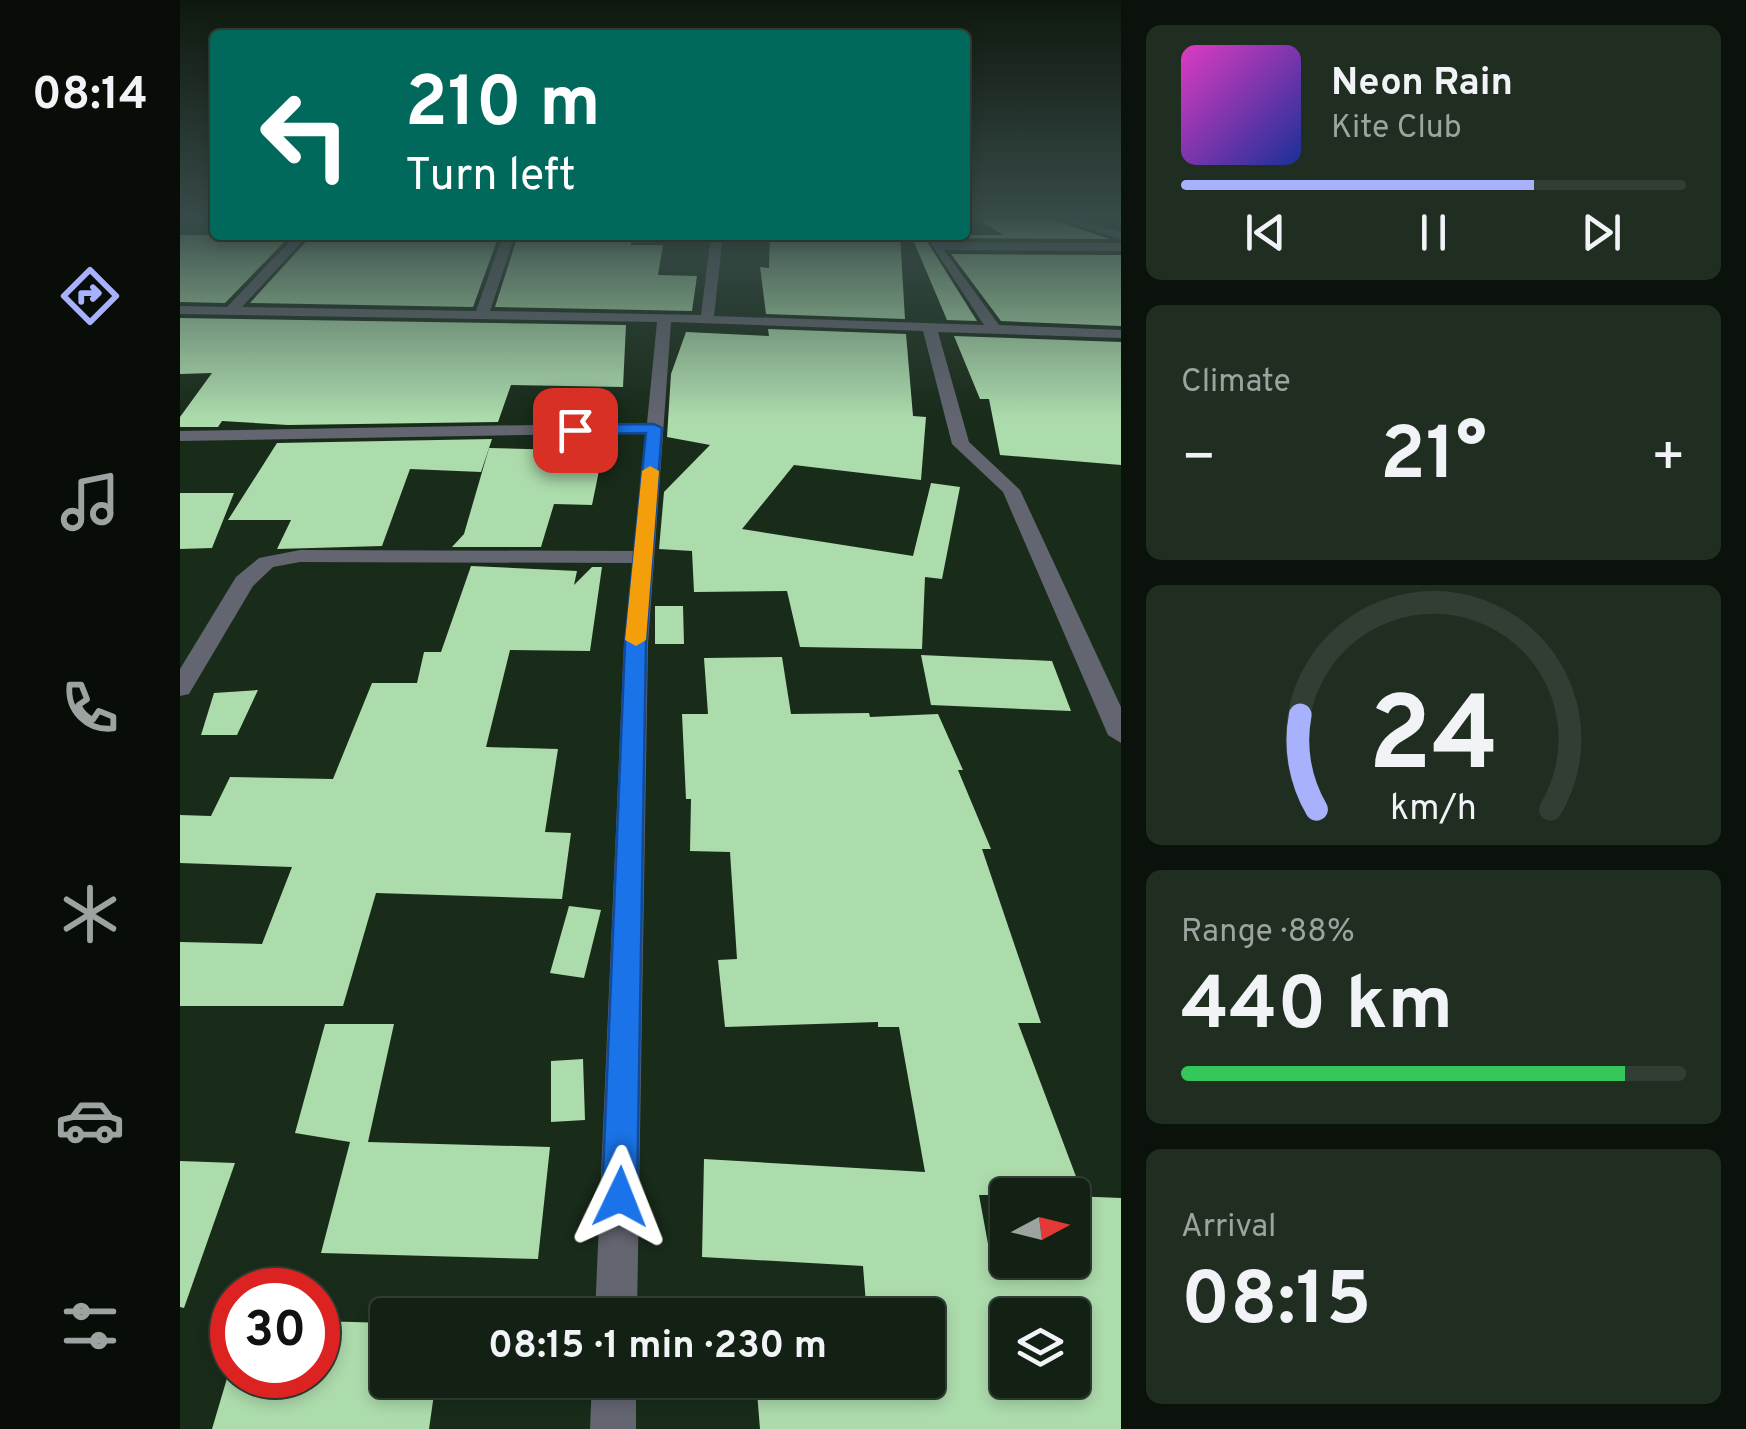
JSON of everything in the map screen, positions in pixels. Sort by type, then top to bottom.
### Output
[{"type":"street","points":[[230,312],[255,286]]},
{"type":"street","points":[[480,317],[491,286]]},
{"type":"street","points":[[707,320],[711,286]]},
{"type":"street","points":[[964,286],[996,332]]},
{"type":"street","points":[[180,310],[664,318],[1121,334]]},
{"type":"street","points":[[617,1298],[636,644],[664,318]]},
{"type":"street","points":[[930,330],[961,444],[1011,490],[1121,735]]},
{"type":"street","points":[[180,436],[654,428]]},
{"type":"street","points":[[180,689],[244,582],[266,562],[300,556],[643,557]]},
{"type":"street","points":[[613,1429],[614,1398]]},
{"type":"building","points":[[180,286],[242,286],[225,303],[180,302]]},
{"type":"building","points":[[266,286],[481,286],[473,307],[250,303]]},
{"type":"building","points":[[502,286],[696,286],[692,311],[495,307]]},
{"type":"building","points":[[762,286],[903,286],[905,319],[766,314]]},
{"type":"building","points":[[932,286],[955,286],[977,321],[947,320]]},
{"type":"building","points":[[975,286],[1121,286],[1121,326],[1001,321]]},
{"type":"building","points":[[180,318],[626,325],[623,387],[511,385],[498,422],[288,425],[222,421],[218,427],[180,427],[180,417],[212,373],[180,374]]},
{"type":"building","points":[[768,329],[906,334],[913,416],[926,417],[921,480],[794,465],[742,529],[913,556],[931,483],[960,487],[942,579],[925,577],[922,649],[800,647],[787,591],[694,592],[692,551],[659,549],[664,492],[710,445],[667,437],[671,374],[686,332],[769,336]]},
{"type":"building","points":[[954,336],[1121,342],[1121,465],[1000,455],[989,399],[980,399]]},
{"type":"building","points":[[492,439],[481,472],[410,469],[382,546],[277,549],[291,520],[228,520],[277,443]]},
{"type":"building","points":[[489,448],[603,451],[592,505],[554,504],[541,547],[452,547],[464,534]]},
{"type":"building","points":[[180,493],[234,493],[212,548],[180,549]]},
{"type":"building","points":[[471,566],[577,571],[574,585],[592,567],[602,567],[590,651],[510,650],[486,747],[558,749],[545,832],[571,833],[562,899],[376,893],[343,1006],[180,1006],[180,942],[262,944],[292,867],[180,863],[180,815],[211,816],[230,777],[333,779],[372,683],[417,683],[424,652],[441,652]]},
{"type":"building","points":[[655,606],[683,606],[684,644],[655,644]]},
{"type":"building","points":[[921,655],[1052,661],[1071,711],[931,705]]},
{"type":"building","points":[[782,657],[791,714],[938,714],[991,849],[982,849],[1041,1023],[1018,1023],[1077,1178],[990,1178],[990,1195],[979,1195],[990,1255],[990,1278],[1090,1278],[1090,1197],[1121,1198],[1121,1429],[760,1429],[757,1398],[945,1398],[945,1298],[866,1298],[863,1266],[702,1257],[704,1159],[925,1172],[899,1027],[878,1027],[878,1022],[725,1027],[718,960],[737,959],[730,852],[690,851],[691,799],[686,799],[682,714],[708,714],[704,658]]},
{"type":"building","points":[[258,690],[237,735],[201,735],[214,693]]},
{"type":"building","points":[[569,906],[601,910],[584,978],[550,973]]},
{"type":"building","points":[[325,1024],[394,1024],[368,1142],[550,1147],[538,1259],[321,1253],[350,1142],[295,1133]]},
{"type":"building","points":[[583,1059],[585,1120],[551,1122],[551,1061]]},
{"type":"building","points":[[180,1161],[235,1163],[184,1308],[180,1307]]},
{"type":"building","points":[[340,1322],[370,1322],[370,1398],[433,1398],[429,1429],[212,1429],[221,1398],[340,1398]]},
{"type":"slow traffic","points":[[636,640],[650,471]]},
{"type":"route","points":[[575,430],[654,428],[636,644],[620,1197]]}]
